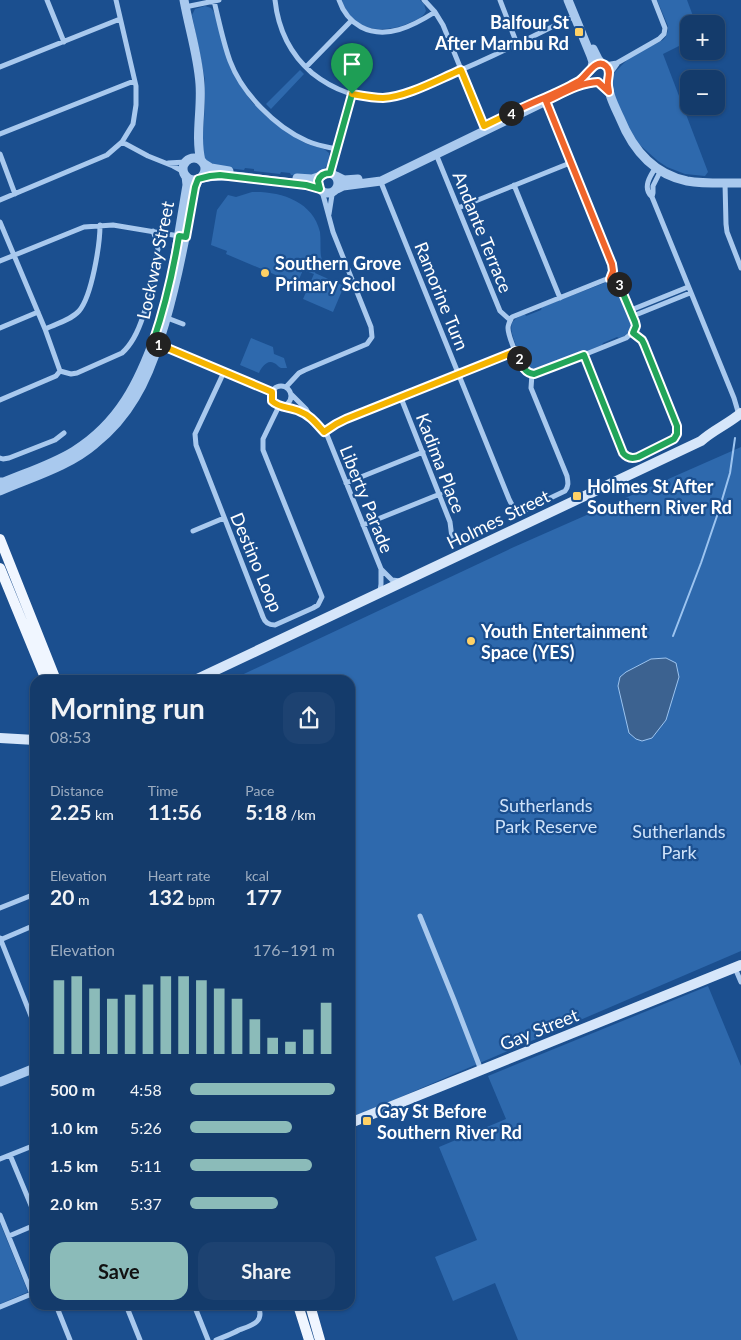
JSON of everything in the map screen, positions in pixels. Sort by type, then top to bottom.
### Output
[{"type":"main road","name":"Holmes Street","points":[[207,675],[701,441],[741,414]]},
{"type":"main road","points":[[0,539],[54,675]]},
{"type":"main road","name":"Holmes Street","points":[[348,609],[366,604],[413,582],[445,563]]},
{"type":"main road","points":[[0,568],[44,675]]},
{"type":"main road","points":[[0,738],[30,740]]},
{"type":"main road","name":"Gay Street","points":[[355,1121],[738,966]]},
{"type":"main road","points":[[300,1310],[309,1340]]},
{"type":"main road","points":[[311,1310],[320,1340]]},
{"type":"street","points":[[47,0],[64,42]]},
{"type":"street","points":[[0,200],[108,155],[122,142],[133,124],[136,105],[134,81],[116,0]]},
{"type":"street","points":[[275,0],[281,30],[296,56],[306,67],[323,81],[352,94],[385,98],[406,93],[461,70],[577,16]]},
{"type":"street","points":[[339,0],[342,9],[351,21],[376,32],[406,27],[435,12]]},
{"type":"street","points":[[424,0],[443,25],[484,126]]},
{"type":"street","points":[[500,0],[517,44]]},
{"type":"street","points":[[568,0],[598,59],[608,69],[609,92],[626,133],[642,155],[658,169],[679,179],[741,183]]},
{"type":"street","points":[[573,0],[591,56],[592,78],[609,92]]},
{"type":"street","points":[[122,142],[148,156],[165,162],[185,174],[190,180],[220,175],[306,185],[328,193],[343,186],[380,179],[436,153],[580,80],[598,64],[617,63],[659,39],[664,34],[665,28],[654,0]]},
{"type":"street","points":[[200,179],[205,171],[199,142],[201,104],[199,63],[185,4],[217,1],[230,62],[252,97],[269,116],[298,136],[315,144],[336,149]]},
{"type":"street","points":[[0,67],[120,19]]},
{"type":"street","points":[[306,67],[351,21]]},
{"type":"street","points":[[436,153],[484,126],[545,99],[579,85],[603,82],[617,63]]},
{"type":"street","points":[[0,134],[134,81]]},
{"type":"street","points":[[329,216],[332,196],[338,182],[333,174],[336,149],[352,94]]},
{"type":"street","points":[[545,99],[612,264],[613,271],[610,279]]},
{"type":"street","points":[[185,174],[184,165],[199,142]]},
{"type":"street","name":"Andante Terrace","points":[[436,153],[500,311],[510,320]]},
{"type":"street","points":[[0,154],[15,194]]},
{"type":"street","points":[[165,162],[188,161],[196,158],[216,169],[308,179],[314,179],[324,174],[333,174],[344,180],[380,179]]},
{"type":"street","points":[[458,208],[570,162]]},
{"type":"street","points":[[658,169],[650,177],[647,186],[648,193],[652,197],[741,414]]},
{"type":"street","name":"Lockway Street","points":[[0,491],[59,467],[82,453],[95,444],[125,414],[135,400],[144,383],[177,279],[186,185],[185,174]]},
{"type":"street","points":[[286,387],[299,373],[367,344],[372,337],[370,327],[332,232],[318,181],[321,176]]},
{"type":"street","name":"Lockway Street","points":[[182,236],[195,187],[200,179]]},
{"type":"street","name":"Ramorine Turn","points":[[380,179],[509,499],[517,510],[523,511],[565,491],[568,487],[567,476],[532,388],[532,374]]},
{"type":"street","points":[[725,183],[726,224],[741,268]]},
{"type":"street","points":[[514,185],[560,298]]},
{"type":"street","points":[[0,222],[45,328],[60,371]]},
{"type":"street","points":[[45,328],[74,316],[83,306],[96,262],[100,239],[100,225]]},
{"type":"street","points":[[0,261],[84,226],[113,225],[182,236]]},
{"type":"street","points":[[60,371],[71,374],[77,373],[108,361],[122,354],[128,348],[138,330],[156,259],[158,249],[154,231]]},
{"type":"street","points":[[604,280],[615,280],[620,284],[636,326],[633,333],[626,338],[532,374],[524,369],[516,351],[508,329],[510,320],[515,315],[560,298],[604,280]]},
{"type":"street","points":[[630,310],[689,290]]},
{"type":"street","points":[[633,316],[689,290]]},
{"type":"street","points":[[0,328],[38,312]]},
{"type":"street","points":[[165,316],[183,324]]},
{"type":"street","points":[[584,355],[623,453],[631,458],[638,457],[672,441],[676,437],[678,430],[644,344],[633,333]]},
{"type":"street","points":[[156,343],[272,392]]},
{"type":"street","name":"Lockway Street","points":[[0,482],[59,460],[97,434],[121,408],[131,393],[156,343]]},
{"type":"street","points":[[324,432],[336,424],[516,351]]},
{"type":"street","points":[[0,400],[56,376],[60,371]]},
{"type":"street","name":"Destino Loop","points":[[224,372],[195,434],[196,445],[263,617],[267,624],[275,625],[318,605],[322,597],[263,450],[263,440],[280,406]]},
{"type":"street","points":[[276,387],[286,387],[291,394],[290,401],[286,405],[280,406],[272,401],[272,392],[276,387]]},
{"type":"street","name":"Liberty Parade","points":[[291,394],[324,432],[381,569],[392,580],[405,581]]},
{"type":"street","name":"Kadima Place","points":[[401,398],[440,494],[450,522],[452,538]]},
{"type":"street","points":[[734,398],[741,414]]},
{"type":"street","name":"Liberty Parade","points":[[280,406],[294,409],[310,416]]},
{"type":"street","points":[[0,458],[9,458],[55,440],[64,433]]},
{"type":"street","points":[[346,483],[423,452]]},
{"type":"street","points":[[363,525],[440,494]]},
{"type":"street","points":[[193,531],[224,518]]},
{"type":"street","points":[[378,594],[381,587],[381,569]]},
{"type":"street","points":[[0,908],[30,896]]},
{"type":"street","points":[[420,916],[481,1071]]},
{"type":"street","points":[[30,927],[0,939],[30,1014]]},
{"type":"street","points":[[738,966],[741,982]]},
{"type":"street","points":[[0,1076],[30,1064]]},
{"type":"street","points":[[0,1082],[30,1070]]},
{"type":"street","points":[[0,1159],[30,1147]]},
{"type":"street","points":[[10,1155],[30,1203]]},
{"type":"street","points":[[1,1218],[30,1284]]},
{"type":"street","points":[[9,1236],[30,1227]]},
{"type":"street","points":[[0,1307],[30,1295]]},
{"type":"street","points":[[58,1310],[70,1340]]},
{"type":"street","points":[[128,1310],[140,1340]]},
{"type":"street","points":[[196,1310],[208,1340]]},
{"type":"street","points":[[216,1340],[255,1324],[260,1316],[260,1310]]},
{"type":"green space","points":[[342,0],[420,0],[424,4],[426,11],[420,18],[407,24],[387,29],[377,29],[360,24],[352,18]]},
{"type":"green space","points":[[657,0],[687,0],[693,15],[680,15],[680,46],[663,54],[680,99],[680,115],[686,115],[708,172],[705,176],[685,174],[667,167],[641,146],[630,133],[612,90],[612,75],[630,57],[663,40],[668,26]]},
{"type":"green space","points":[[205,6],[211,8],[214,12],[240,85],[251,101],[269,119],[296,138],[307,144],[324,149],[329,153],[330,159],[328,164],[321,173],[300,176],[281,172],[280,174],[254,171],[254,169],[245,168],[244,170],[220,167],[205,161],[202,148],[205,80],[192,15],[195,9]]},
{"type":"green space","points":[[300,70],[304,74],[271,109],[266,104]]},
{"type":"green space","points":[[252,192],[273,193],[294,200],[303,205],[316,221],[320,232],[321,256],[326,271],[317,267],[315,273],[344,286],[333,312],[303,299],[314,274],[303,270],[297,284],[226,254],[227,251],[211,245],[217,210],[228,195],[236,197]]},
{"type":"green space","points":[[607,282],[617,286],[623,295],[632,325],[629,332],[619,338],[617,337],[540,370],[532,370],[527,367],[513,338],[512,323],[519,316],[525,314],[526,316],[541,310],[542,307]]},
{"type":"green space","points":[[251,338],[273,347],[274,354],[284,358],[287,368],[281,368],[275,363],[269,362],[259,373],[240,365]]},
{"type":"green space","name":"Sutherlands Park Reserve","points":[[741,447],[741,951],[355,1116],[355,675],[242,675],[514,547]]},
{"type":"green space","points":[[708,986],[741,1066],[741,1340],[518,1340],[495,1283],[453,1301],[435,1257],[477,1240],[439,1147],[506,1119],[488,1076]]},
{"type":"green space","points":[[0,1223],[28,1292],[0,1304]]},
{"type":"shaded area","points":[[666,658],[676,663],[679,677],[666,720],[652,738],[642,741],[629,733],[618,686],[620,677],[651,659]]},
{"type":"waterway","points":[[673,636],[719,510],[730,473],[735,438]]},
{"type":"place","name":"Balfour St After Marnbu Rd","points":[[579,32]]},
{"type":"place","name":"Southern Grove Primary School","points":[[265,273]]},
{"type":"place","name":"Holmes St After Southern River Rd","points":[[577,496]]},
{"type":"place","name":"Youth Entertainment Space (YES)","points":[[471,641]]},
{"type":"place","name":"Gay St Before Southern River Rd","points":[[367,1121]]},
{"type":"route","points":[[601,63],[606,66],[609,72],[609,92],[598,82],[589,83],[579,85],[546,101],[612,264],[613,271],[610,279],[620,284],[635,322],[636,326],[633,333],[644,344],[677,426],[676,437],[672,441],[638,457],[631,458],[626,456],[623,453],[584,355],[532,374],[524,369],[516,351],[346,419],[324,432],[310,416],[294,409],[276,405],[271,398],[272,392],[153,342],[168,294],[179,236],[186,237],[198,179],[220,175],[314,186],[320,189],[318,181],[324,174],[330,173],[352,94],[385,98],[406,93],[461,70],[484,126],[580,80],[595,65],[601,63]]},
{"type":"park label","name":"Sutherlands Park","points":[[679,841]]}]
